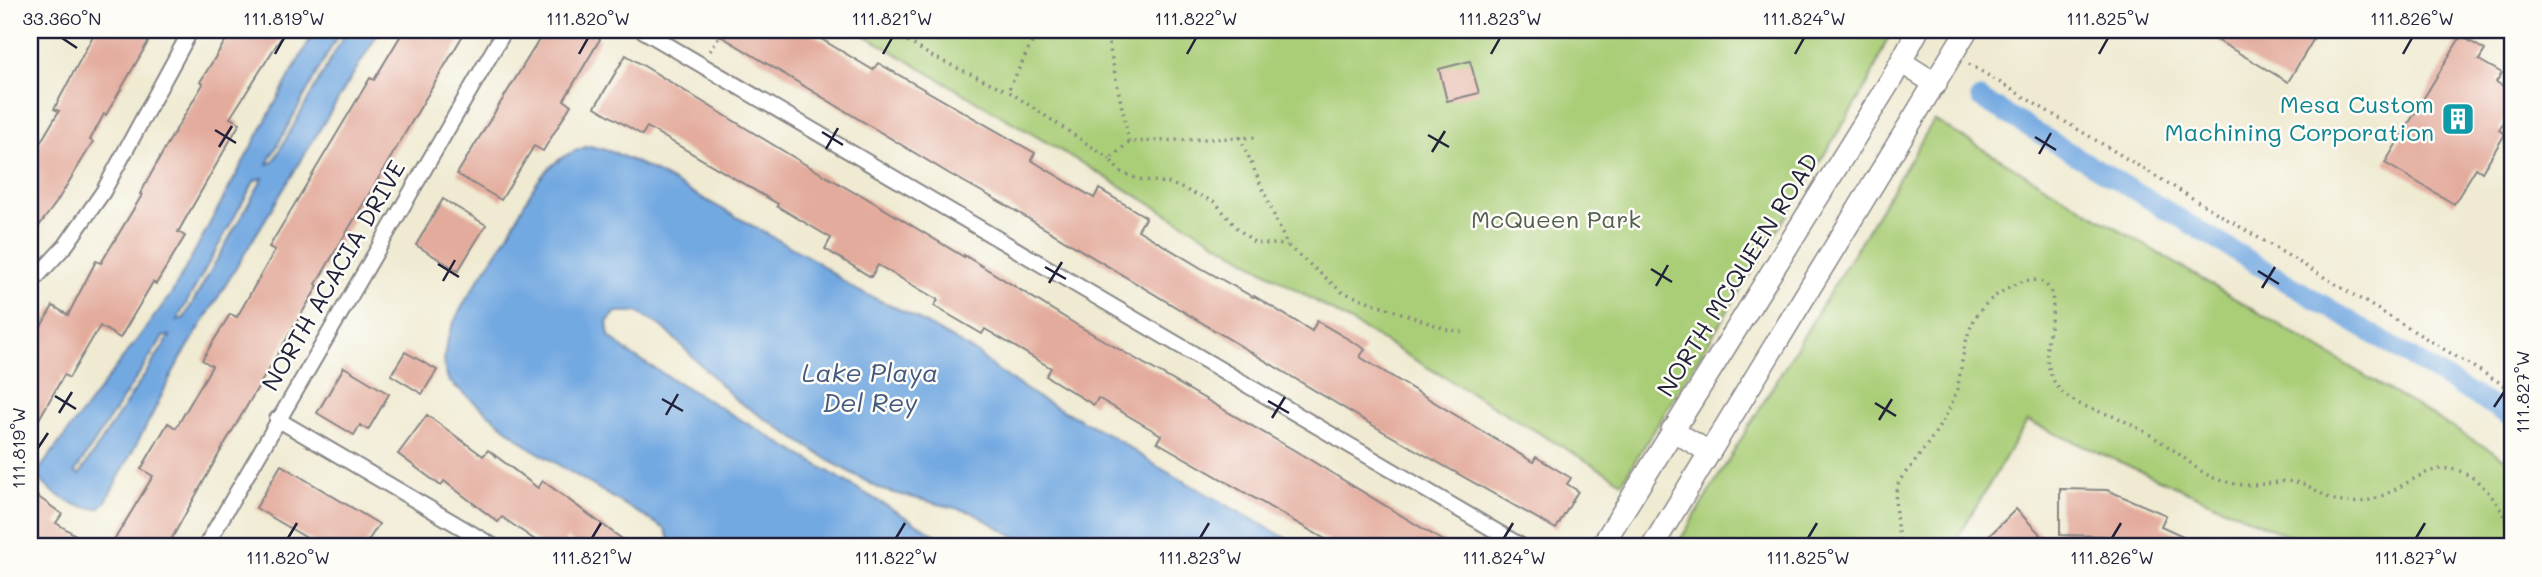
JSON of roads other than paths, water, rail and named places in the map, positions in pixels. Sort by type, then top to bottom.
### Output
[{"type":"main road","name":"NORTH MCQUEEN ROAD","points":[[1601,547],[1918,30]]},
{"type":"main road","points":[[1652,547],[1968,30]]},
{"type":"main road","points":[[1900,62],[1936,84]]},
{"type":"main road","points":[[1672,430],[1709,452]]},
{"type":"street","points":[[30,284],[66,245],[103,192],[191,30]]},
{"type":"street","name":"NORTH ACACIA DRIVE","points":[[205,547],[505,30]]},
{"type":"street","points":[[642,30],[1523,547]]},
{"type":"street","points":[[277,419],[495,547]]},
{"type":"water","points":[[315,30],[380,30],[174,370],[106,501],[99,508],[90,508],[63,499],[48,488],[36,474],[172,293]],"holes":[[[345,34],[273,162],[267,164],[338,35]],[[263,178],[184,318],[177,320],[255,180]],[[170,336],[79,475],[75,472],[163,337]]]},
{"type":"water","name":"Lake Playa Del Rey","points":[[590,146],[613,152],[648,168],[816,261],[854,289],[905,312],[977,353],[1037,397],[1112,436],[1155,465],[1302,547],[1033,547],[971,512],[882,490],[833,463],[736,400],[664,328],[637,312],[616,312],[607,322],[609,336],[630,354],[956,547],[673,547],[665,529],[529,447],[449,381],[444,364],[452,327],[462,307],[506,238],[534,187],[561,159]]},
{"type":"waterway","points":[[1980,98],[2512,418]]},
{"type":"place","name":"Mesa Custom Machining Corporation","points":[[2458,119]]},
{"type":"park label","name":"McQueen Park","points":[[1556,220]]}]
